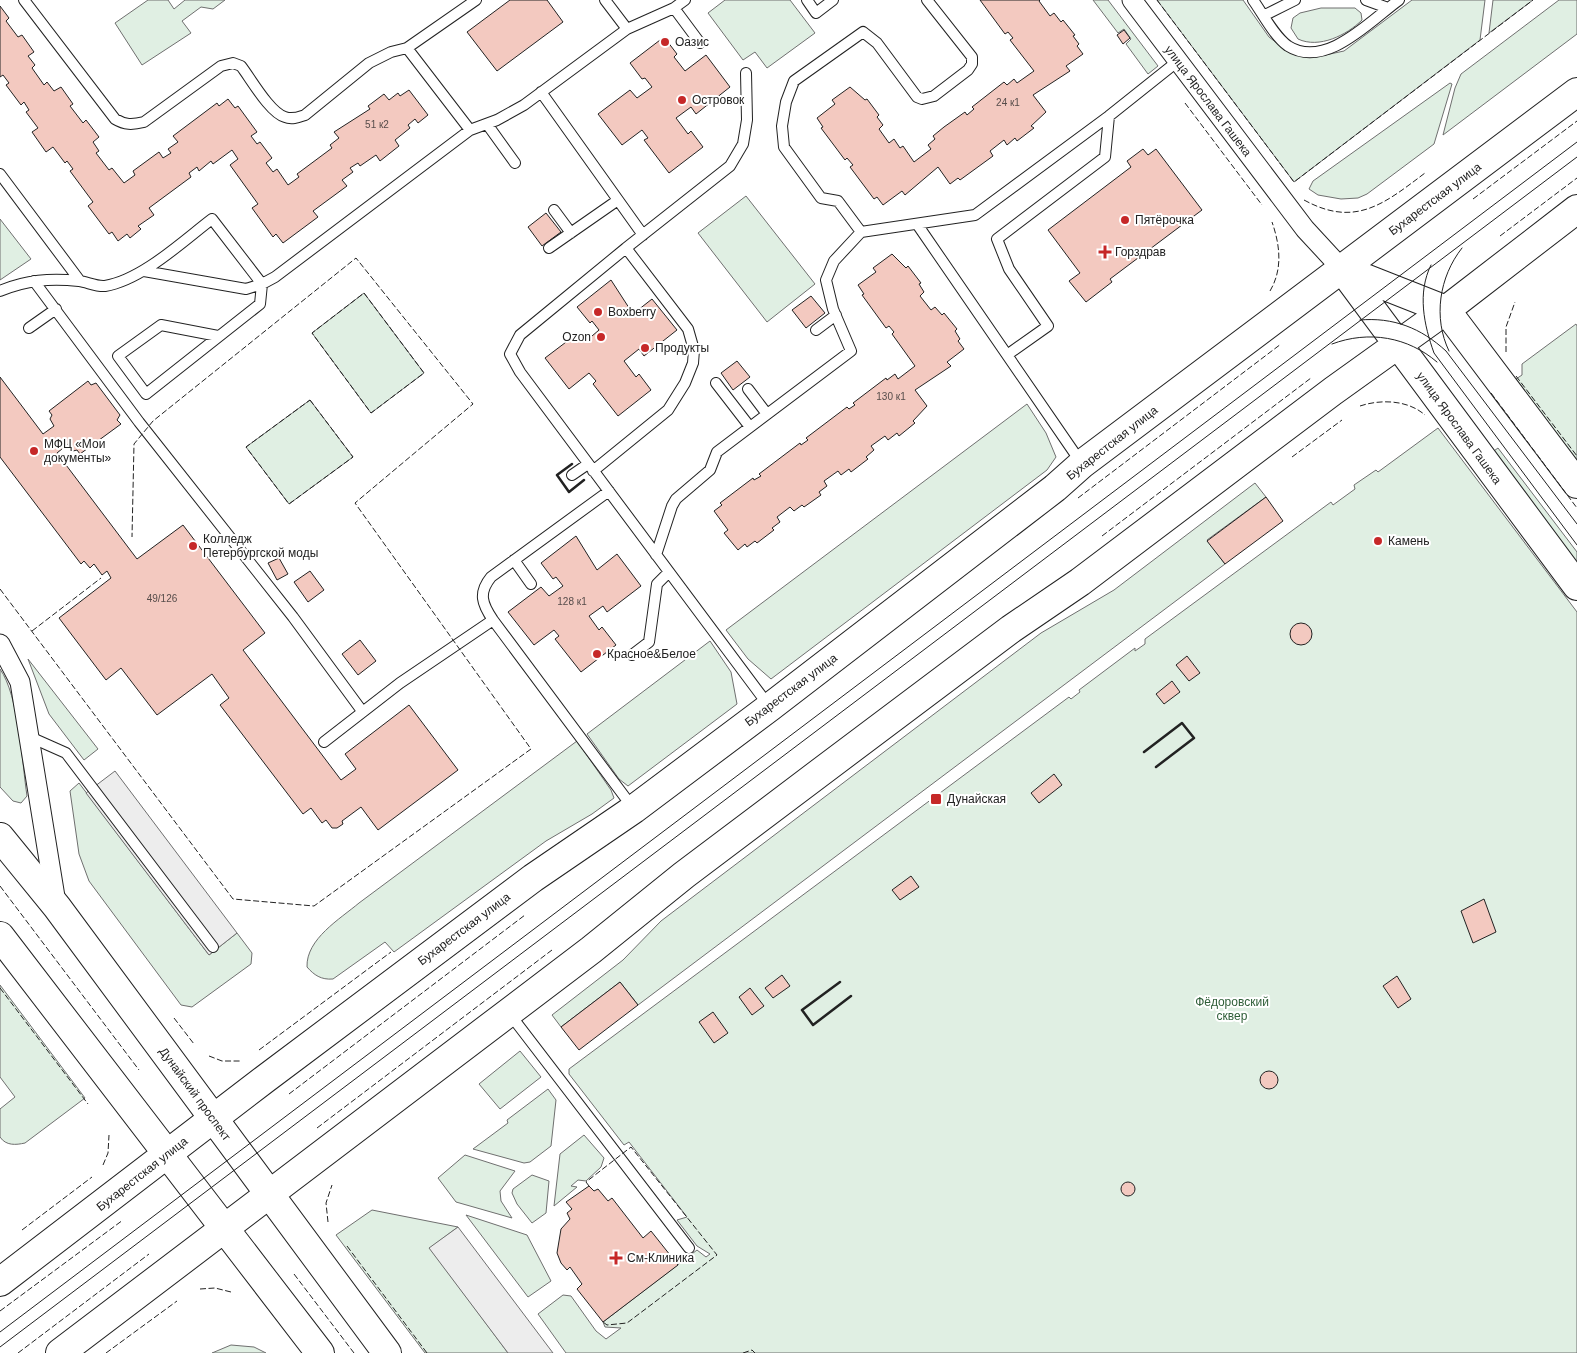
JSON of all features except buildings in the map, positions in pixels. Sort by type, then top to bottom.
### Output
[{"type":"street","name":"улица Ярослава Гашека","points":[[1132,0],[1305,229],[1342,269],[1446,412],[1577,586]]},
{"type":"street","name":"Бухарестская улица","points":[[0,1282],[526,884],[634,809],[770,707],[1054,488],[1082,464],[1577,92]]},
{"type":"street","points":[[60,1353],[270,1195],[818,774],[1446,310],[1577,209]]},
{"type":"street","name":"улица Ярослава Гашека","points":[[1342,269],[1446,310]]},
{"type":"street","points":[[1446,310],[1577,484]]},
{"type":"street","points":[[0,644],[20,682],[56,907]]},
{"type":"street","name":"Дунайский проспект","points":[[0,837],[56,907],[387,1353]]},
{"type":"street","points":[[1,939],[320,1353]]},
{"type":"lane","points":[[24,0],[115,119],[124,124],[144,122],[215,69],[234,63],[241,66],[275,111],[285,117],[295,118],[305,115],[369,63],[391,52],[407,48],[476,0]]},
{"type":"lane","points":[[606,0],[626,29]]},
{"type":"lane","points":[[144,271],[246,289],[262,284],[470,130],[487,124],[524,105],[626,29],[674,8],[685,0]]},
{"type":"lane","points":[[807,0],[816,13],[833,0]]},
{"type":"lane","points":[[862,232],[838,201],[821,198],[784,147],[782,126],[786,102],[794,81],[863,32],[877,43],[917,97],[929,98],[934,96],[968,70],[972,64],[972,56],[928,0]]},
{"type":"lane","points":[[1253,0],[1288,45],[1299,50],[1310,51],[1332,48],[1344,42],[1399,0]]},
{"type":"lane","points":[[1264,15],[1295,0]]},
{"type":"lane","points":[[1366,0],[1388,8]]},
{"type":"lane","points":[[674,8],[700,43]]},
{"type":"lane","points":[[407,48],[470,130]]},
{"type":"lane","points":[[656,555],[666,522],[676,499],[710,470],[717,452],[851,351],[828,293],[826,280],[834,261],[862,232],[975,215],[1108,116],[1178,61]]},
{"type":"lane","points":[[746,73],[747,120],[744,144],[730,166],[639,237],[520,335],[510,354],[520,372],[770,707]]},
{"type":"lane","points":[[541,92],[632,219],[639,237],[641,269]]},
{"type":"lane","points":[[1007,356],[1048,326],[1009,269],[997,239],[1105,157],[1108,116]]},
{"type":"lane","points":[[487,124],[515,163]]},
{"type":"lane","points":[[0,174],[80,281]]},
{"type":"lane","points":[[549,248],[618,200]]},
{"type":"lane","points":[[554,210],[571,233]]},
{"type":"lane","points":[[0,291],[22,282],[34,281],[80,281],[104,286],[144,271],[212,218],[262,284],[260,304],[146,394],[118,356],[161,326],[218,336]]},
{"type":"lane","points":[[917,224],[1082,464]]},
{"type":"lane","points":[[572,475],[591,467],[668,410],[685,383],[693,363],[694,350],[688,329],[626,248]]},
{"type":"lane","points":[[34,281],[139,422],[293,617],[362,711]]},
{"type":"lane","points":[[29,328],[56,309]]},
{"type":"lane","points":[[816,330],[836,315]]},
{"type":"lane","points":[[716,383],[750,427]]},
{"type":"lane","points":[[748,389],[767,414]]},
{"type":"lane","points":[[609,492],[514,560],[492,577],[484,587],[486,609],[493,620],[634,809]]},
{"type":"lane","points":[[514,560],[531,584]]},
{"type":"lane","points":[[632,655],[649,642],[657,584],[669,572]]},
{"type":"lane","points":[[324,742],[400,682],[493,620]]},
{"type":"lane","points":[[30,737],[66,753],[213,947]]},
{"type":"lane","points":[[509,1012],[689,1248]]},
{"type":"green space","points":[[148,0],[168,0],[174,9],[185,0],[225,0],[213,9],[201,7],[182,21],[191,33],[142,65],[115,23]]},
{"type":"green space","points":[[725,0],[790,0],[815,33],[767,68],[755,52],[743,60],[708,13]]},
{"type":"green space","points":[[1093,0],[1108,0],[1158,66],[1148,74],[1126,44],[1131,39],[1124,29],[1118,33]]},
{"type":"green space","points":[[1157,0],[1243,0],[1269,37],[1290,53],[1316,57],[1344,51],[1412,0],[1485,0],[1480,40],[1294,182]]},
{"type":"green space","points":[[1493,0],[1533,0],[1489,33]]},
{"type":"green space","points":[[1559,0],[1577,0],[1577,34],[1443,135],[1455,88],[1461,74]]},
{"type":"green space","points":[[1321,8],[1355,8],[1361,13],[1362,20],[1349,31],[1332,39],[1306,42],[1298,39],[1291,28],[1293,18],[1300,13]]},
{"type":"green space","points":[[1450,83],[1452,84],[1434,144],[1367,194],[1358,198],[1341,199],[1318,195],[1309,189],[1313,181]]},
{"type":"green space","points":[[746,196],[815,284],[767,322],[698,233]]},
{"type":"green space","points":[[0,219],[31,259],[0,280]]},
{"type":"green space","points":[[364,293],[424,373],[371,413],[312,333]]},
{"type":"green space","points":[[1576,324],[1577,461],[1516,379],[1522,375],[1522,364]]},
{"type":"green space","points":[[310,400],[353,457],[289,504],[246,447]]},
{"type":"green space","points":[[1027,404],[1046,433],[1056,457],[1047,470],[771,679],[748,659],[726,630]]},
{"type":"green space","name":"Фёдоровский сквер","points":[[1438,428],[1577,612],[1577,1353],[566,1353],[538,1314],[563,1295],[571,1296],[596,1331],[606,1339],[621,1328],[605,1327],[603,1322],[697,1250],[706,1257],[710,1254],[697,1246],[677,1220],[687,1217],[629,1142],[624,1145],[569,1074],[569,1069],[1069,697],[1071,699],[1080,692],[1079,690],[1135,648],[1135,651],[1145,644],[1145,639],[1331,502],[1333,505],[1355,489],[1354,485],[1376,470],[1378,472]]},
{"type":"green space","points":[[1498,448],[1577,552],[1577,566],[1491,453]]},
{"type":"green space","points":[[1255,483],[1266,497],[1207,540],[1225,564],[638,1005],[620,982],[561,1027],[552,1015],[623,960],[661,921],[1041,633],[1114,590]]},
{"type":"green space","points":[[710,641],[731,672],[737,704],[628,786],[619,779],[587,734]]},
{"type":"green space","points":[[28,659],[98,749],[84,760],[49,714]]},
{"type":"green space","points":[[0,669],[12,696],[19,730],[27,796],[21,803],[13,801],[0,787]]},
{"type":"green space","points":[[577,741],[611,790],[614,798],[592,814],[546,841],[394,952],[385,942],[333,979],[325,979],[318,976],[307,967],[312,947],[334,923]]},
{"type":"green space","points":[[79,783],[209,955],[237,933],[252,953],[251,964],[192,1007],[181,1005],[89,881],[79,854],[70,791]]},
{"type":"green space","points":[[0,985],[85,1098],[25,1143],[18,1144],[5,1142],[0,1137],[0,1109],[15,1097],[0,1077]]},
{"type":"green space","points":[[520,1051],[541,1077],[500,1109],[479,1084]]},
{"type":"green space","points":[[548,1089],[556,1100],[551,1146],[530,1162],[524,1163],[473,1149],[508,1123],[507,1120]]},
{"type":"green space","points":[[584,1135],[604,1158],[601,1167],[586,1181],[578,1180],[571,1186],[577,1187],[554,1206],[560,1154]]},
{"type":"green space","points":[[465,1155],[515,1171],[500,1191],[501,1201],[512,1218],[456,1202],[438,1178]]},
{"type":"green space","points":[[532,1175],[549,1181],[546,1213],[532,1223],[517,1204],[512,1193],[513,1189]]},
{"type":"green space","points":[[372,1210],[458,1227],[430,1248],[508,1353],[425,1353],[336,1235]]},
{"type":"green space","points":[[466,1215],[527,1235],[551,1281],[528,1297]]},
{"type":"green space","points":[[231,1345],[254,1347],[266,1353],[212,1353]]},
{"type":"shaded area","points":[[115,771],[237,933],[209,955],[86,793]]},
{"type":"shaded area","points":[[458,1227],[553,1353],[508,1353],[429,1248]]},
{"type":"tram line","points":[[0,1332],[1577,142]]},
{"type":"tram line","points":[[0,1347],[1577,157]]},
{"type":"tram line","points":[[1449,351],[1441,325],[1441,298],[1448,272],[1462,248]]},
{"type":"tram line","points":[[1431,265],[1424,287],[1423,298],[1427,331],[1434,353],[1577,545]]},
{"type":"tram line","points":[[1360,320],[1395,322],[1417,330],[1446,351],[1577,524]]},
{"type":"tram line","points":[[1332,344],[1360,337],[1388,338],[1414,347],[1426,353],[1437,362]]},
{"type":"fence","points":[[1157,0],[1294,182],[1533,0]]},
{"type":"fence","points":[[1185,103],[1262,205]]},
{"type":"fence","points":[[1473,199],[1577,121]]},
{"type":"fence","points":[[1304,200],[1322,208],[1339,212],[1354,212],[1368,209],[1382,203],[1425,173]]},
{"type":"fence","points":[[1500,236],[1577,178]]},
{"type":"fence","points":[[1270,291],[1277,274],[1279,257],[1277,239],[1272,222]]},
{"type":"fence","points":[[0,589],[233,899],[314,906],[531,749],[355,503],[473,404],[356,258],[153,421],[134,444],[132,537]]},
{"type":"fence","points":[[364,293],[424,373],[371,413],[312,333],[364,293]]},
{"type":"fence","points":[[1506,352],[1506,327],[1515,302]]},
{"type":"fence","points":[[1078,498],[1281,344]]},
{"type":"fence","points":[[1516,376],[1577,456]]},
{"type":"fence","points":[[1102,536],[1311,378]]},
{"type":"fence","points":[[1491,393],[1577,508]]},
{"type":"fence","points":[[310,400],[353,457],[289,504],[246,447],[310,400]]},
{"type":"fence","points":[[1360,406],[1377,402],[1394,402],[1411,406],[1425,415]]},
{"type":"fence","points":[[1292,457],[1342,420]]},
{"type":"fence","points":[[32,631],[101,578]]},
{"type":"fence","points":[[0,886],[139,1070]]},
{"type":"fence","points":[[289,1094],[525,915]]},
{"type":"fence","points":[[317,1128],[552,950]]},
{"type":"fence","points":[[259,1050],[391,952]]},
{"type":"fence","points":[[0,988],[88,1104]]},
{"type":"fence","points":[[174,1018],[194,1044]]},
{"type":"fence","points":[[209,1056],[222,1061],[240,1061]]},
{"type":"fence","points":[[103,1165],[108,1153],[109,1135]]},
{"type":"fence","points":[[589,1186],[586,1182],[631,1147],[717,1255],[627,1323],[607,1325],[603,1322]]},
{"type":"fence","points":[[22,1230],[92,1177]]},
{"type":"fence","points":[[328,1222],[326,1203],[332,1185]]},
{"type":"fence","points":[[0,1311],[123,1220]]},
{"type":"fence","points":[[347,1246],[427,1353]]},
{"type":"fence","points":[[18,1353],[149,1254]]},
{"type":"fence","points":[[294,1274],[354,1353]]},
{"type":"fence","points":[[200,1289],[215,1288],[231,1292]]},
{"type":"fence","points":[[106,1353],[177,1301]]},
{"type":"fence","points":[[743,1353],[752,1350],[755,1353]]},
{"type":"wall","points":[[572,464],[557,475],[569,492],[584,480]]},
{"type":"wall","points":[[1144,752],[1182,723],[1194,738],[1156,767]]},
{"type":"wall","points":[[840,982],[802,1010],[813,1025],[851,996]]},
{"type":"place","name":"Оазис","points":[[665,42]]},
{"type":"place","name":"Островок","points":[[682,100]]},
{"type":"place","name":"Пятёрочка","points":[[1125,220]]},
{"type":"place","name":"Горздрав","points":[[1105,252]]},
{"type":"place","name":"Boxberry","points":[[598,312]]},
{"type":"place","name":"Ozon","points":[[601,337]]},
{"type":"place","name":"Продукты","points":[[645,348]]},
{"type":"place","name":"МФЦ «Мои документы»","points":[[34,451]]},
{"type":"place","name":"Камень","points":[[1378,541]]},
{"type":"place","name":"Колледж Петербургской моды","points":[[193,546]]},
{"type":"place","name":"Красное&Белое","points":[[597,654]]},
{"type":"place","name":"Дунайская","points":[[936,799]]},
{"type":"place","name":"См-Клиника","points":[[616,1258]]}]
